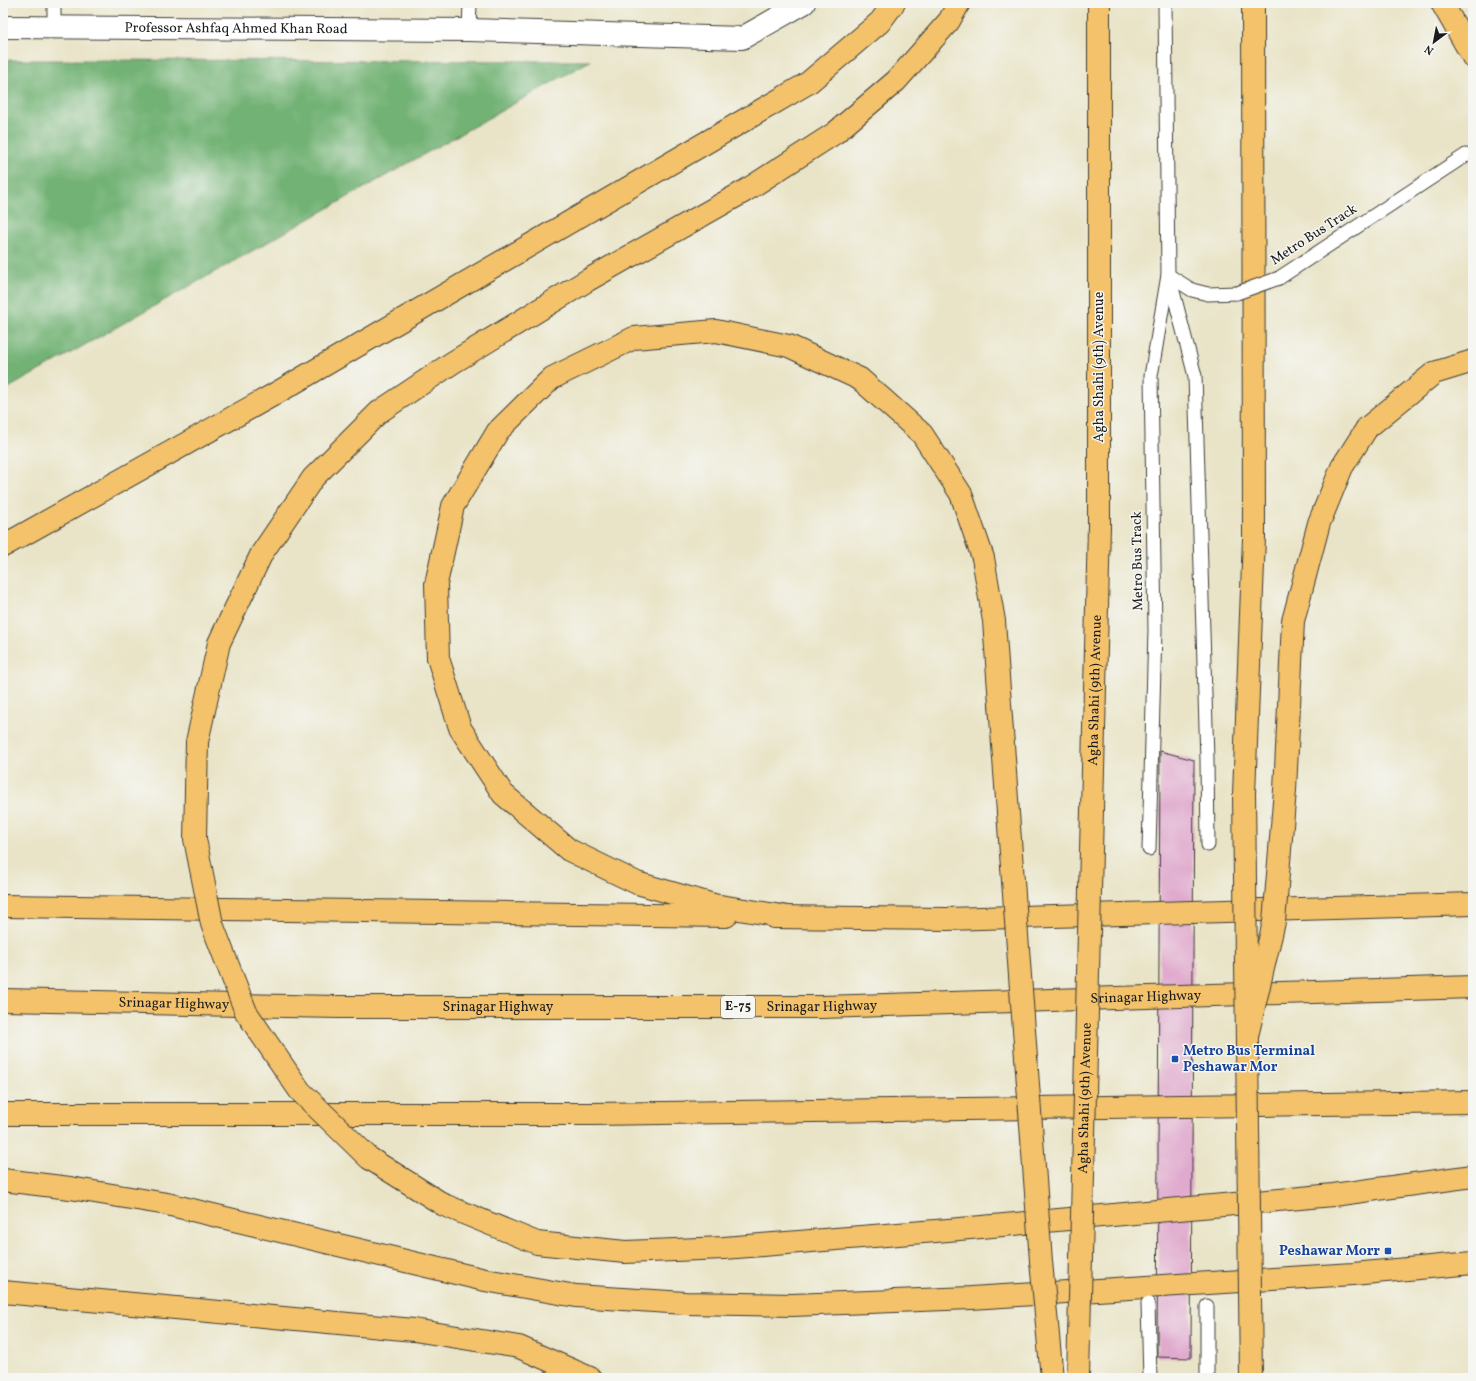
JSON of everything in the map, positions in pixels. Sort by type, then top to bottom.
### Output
[{"type":"main road","points":[[3,546],[280,391],[808,83],[880,22],[894,3]]},
{"type":"main road","points":[[959,3],[949,21],[896,81],[835,134],[745,191],[588,280],[452,363],[379,412],[314,478],[262,553],[219,643],[197,742],[195,839],[212,924],[246,1012],[300,1091],[369,1158],[444,1205],[538,1243],[625,1252],[724,1248],[1333,1195],[1473,1176]]},
{"type":"main road","name":"Agha Shahi (9th) Avenue","points":[[1078,1378],[1098,526],[1099,3]]},
{"type":"main road","points":[[1251,1378],[1244,794],[1254,538],[1253,3]]},
{"type":"main road","points":[[1442,3],[1473,57]]},
{"type":"main road","points":[[788,917],[714,905],[637,883],[569,850],[503,794],[460,728],[438,658],[436,584],[453,506],[498,430],[552,378],[634,338],[716,331],[789,346],[860,379],[922,434],[960,494],[983,558],[994,621],[1041,1261],[1052,1378]]},
{"type":"main road","points":[[1247,1036],[1274,922],[1285,790],[1293,621],[1319,522],[1342,467],[1367,428],[1434,373],[1473,361]]},
{"type":"main road","points":[[1443,904],[1473,898]]},
{"type":"main road","points":[[3,906],[947,919],[1473,904]]},
{"type":"main road","name":"Srinagar Highway","points":[[3,1000],[338,1007],[814,1007],[1473,987]]},
{"type":"main road","points":[[3,1114],[592,1114],[1473,1102]]},
{"type":"main road","points":[[3,1180],[70,1188],[167,1204],[485,1280],[576,1296],[686,1303],[792,1305],[971,1298],[1353,1274],[1473,1263]]},
{"type":"main road","points":[[3,1292],[414,1330],[519,1347],[590,1378]]},
{"type":"street","name":"Professor Ashfaq Ahmed Khan Road","points":[[3,27],[469,30],[742,38],[804,3]]},
{"type":"lane","points":[[54,3],[54,27]]},
{"type":"lane","points":[[469,30],[470,3]]},
{"type":"lane","name":"Metro Bus Track","points":[[1149,849],[1155,630],[1151,376],[1168,275],[1165,3]]},
{"type":"lane","name":"Metro Bus Track","points":[[1168,275],[1192,290],[1208,294],[1237,293],[1279,278],[1466,155]]},
{"type":"lane","name":"Metro Bus Track","points":[[1168,275],[1195,376],[1207,759],[1208,846]]},
{"type":"lane","points":[[1148,1302],[1150,1378]]},
{"type":"lane","points":[[1207,1306],[1207,1378]]},
{"type":"green space","points":[[3,60],[590,61],[3,391]]},
{"type":"building","name":"Metro Bus Terminal Peshawar Mor","points":[[1160,751],[1194,760],[1191,1358],[1157,1357]]},
{"type":"place","name":"Metro Bus Terminal Peshawar Mor","points":[[1175,1059]]},
{"type":"place","name":"Peshawar Morr","points":[[1388,1251]]}]
